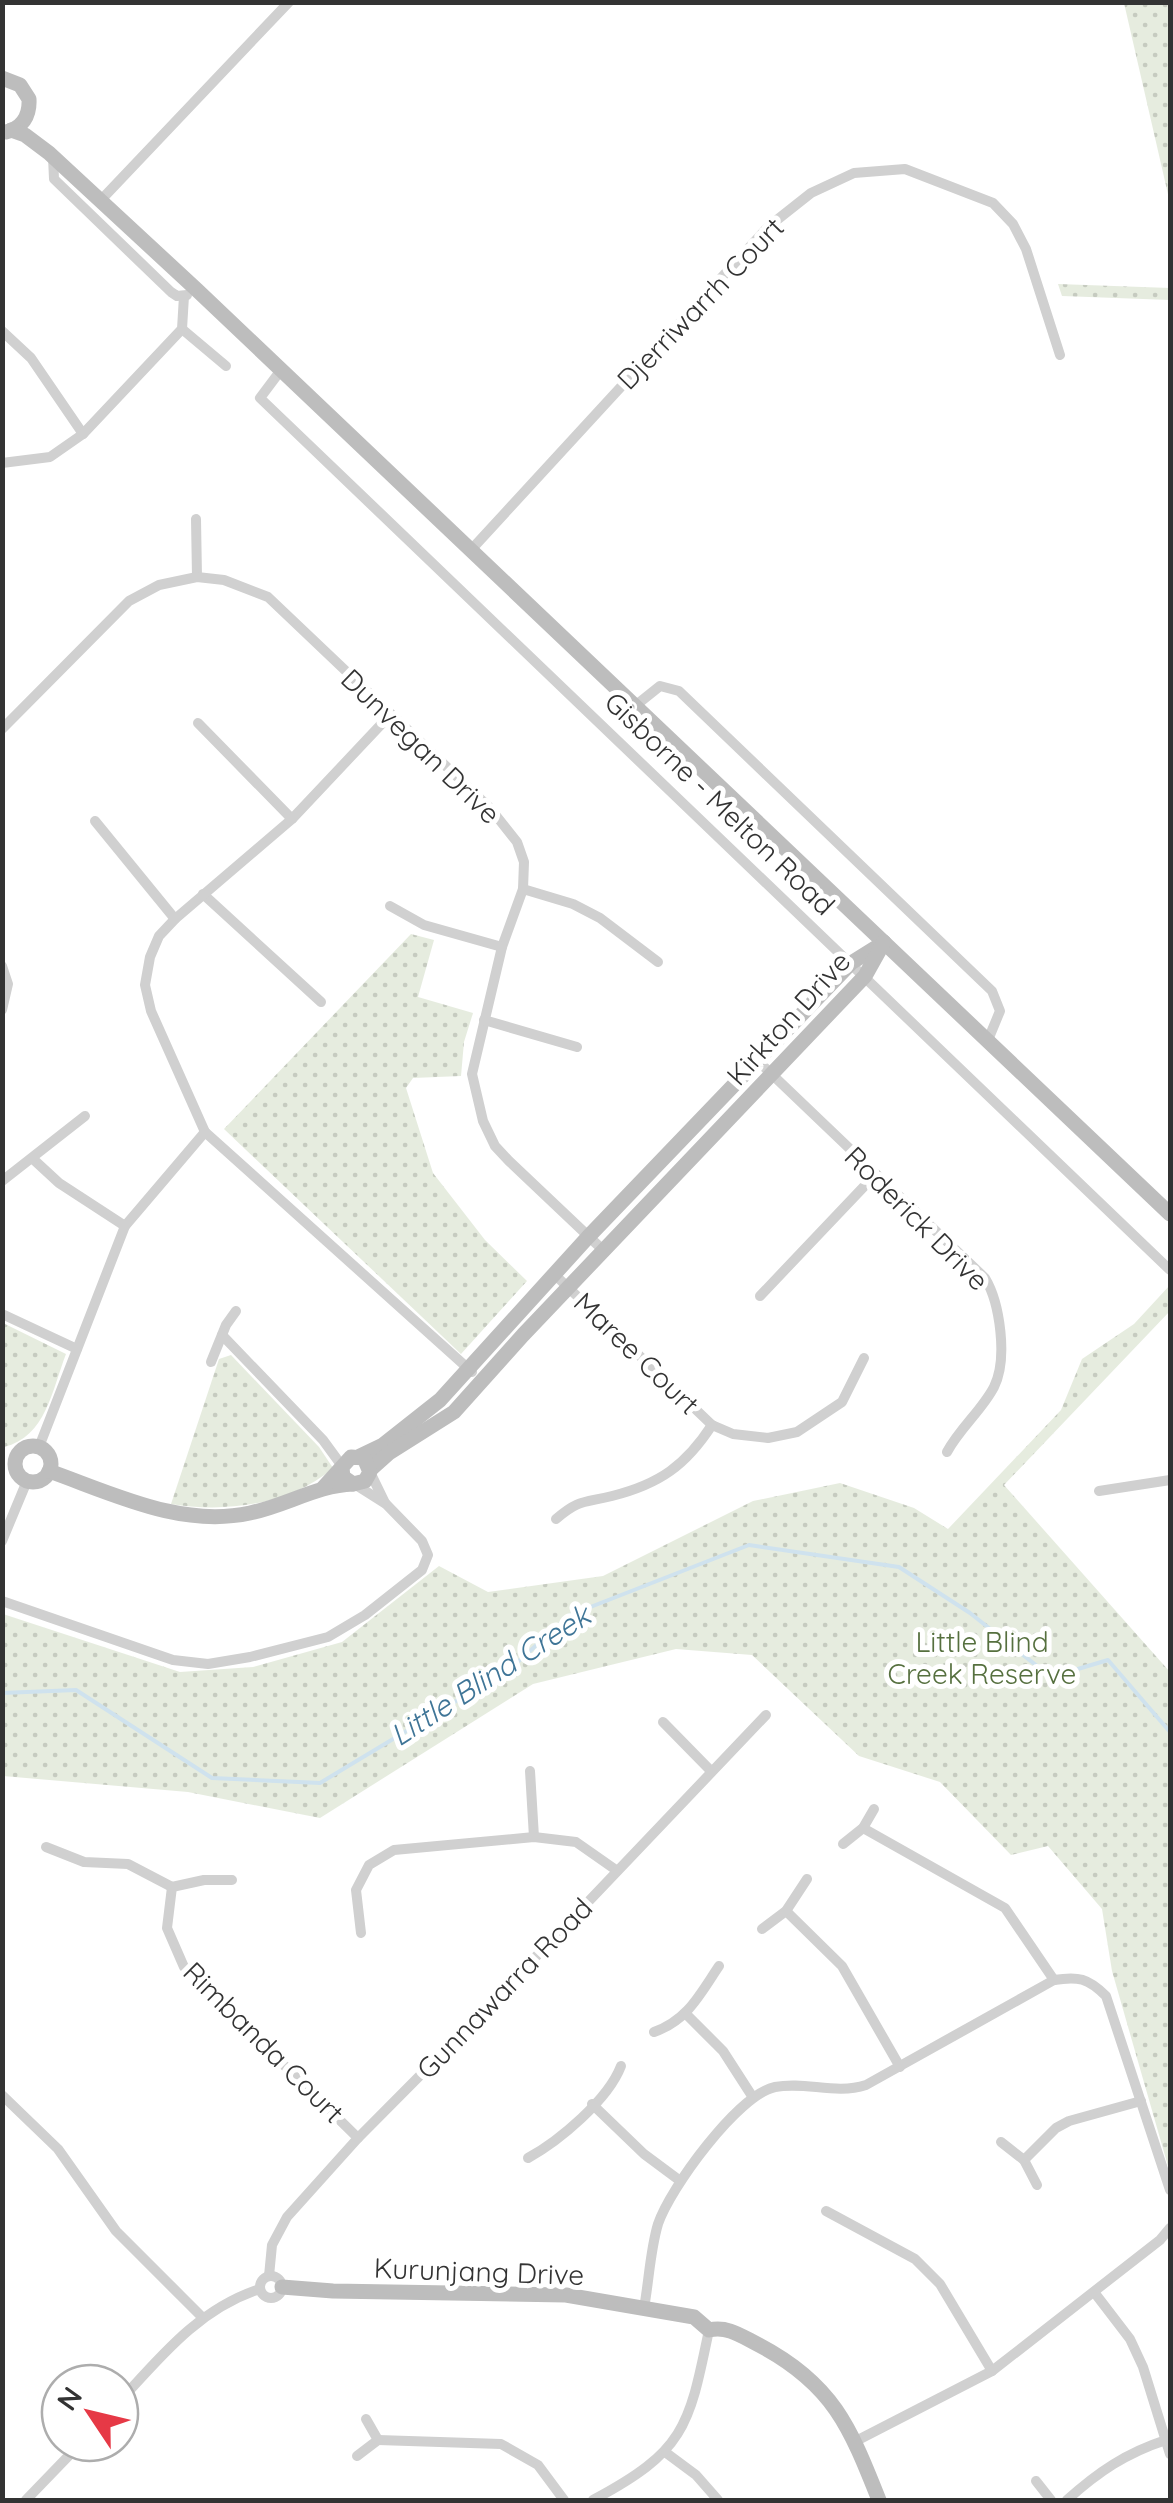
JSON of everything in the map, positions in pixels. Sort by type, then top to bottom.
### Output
[{"type":"street","points":[[101,200],[289,2]]},
{"type":"street","name":"Gisborne - Melton Road","points":[[3,78],[25,90],[36,130],[51,155],[54,178],[171,292],[190,293]]},
{"type":"street","points":[[7,131],[25,119],[30,107]]},
{"type":"street","name":"Gisborne - Melton Road","points":[[7,131],[25,135],[101,200],[190,293],[281,370],[1170,1214]]},
{"type":"street","name":"Djerriwarrh Court","points":[[470,551],[768,227],[810,193],[854,173],[904,169],[993,203],[1013,224],[1026,249],[1060,355]]},
{"type":"street","points":[[2,463],[50,457],[84,434],[182,329],[190,293]]},
{"type":"street","points":[[182,329],[226,366]]},
{"type":"street","points":[[2,331],[31,358],[84,434]]},
{"type":"street","name":"Gisborne - Melton Road","points":[[281,370],[260,398],[1170,1270]]},
{"type":"street","points":[[2,729],[129,601],[159,585],[197,576],[196,519]]},
{"type":"street","name":"Dunvegan Drive","points":[[197,576],[224,580],[268,598],[490,808],[517,842],[524,862],[522,888],[502,948],[472,1074],[495,1146],[603,1250]]},
{"type":"street","name":"Gisborne - Melton Road","points":[[635,706],[660,686],[679,691],[992,991],[1000,1011],[988,1040]]},
{"type":"street","points":[[390,715],[292,819],[175,920],[154,946],[145,986],[150,1011],[205,1132],[482,1382]]},
{"type":"street","points":[[198,723],[292,819]]},
{"type":"street","points":[[94,821],[175,920]]},
{"type":"street","points":[[522,888],[572,904],[600,918],[658,962]]},
{"type":"street","points":[[202,894],[321,1002]]},
{"type":"street","points":[[390,906],[424,925],[502,948]]},
{"type":"street","name":"Kirkton Drive","points":[[323,1488],[350,1462],[383,1445],[422,1415],[851,963],[884,942]]},
{"type":"street","name":"Kirkton Drive","points":[[370,1471],[389,1453],[454,1412],[865,976],[884,942]]},
{"type":"street","points":[[2,966],[8,984],[2,1010]]},
{"type":"street","points":[[484,1020],[577,1047]]},
{"type":"street","name":"Roderick Drive","points":[[758,1061],[985,1278],[994,1294],[1000,1312],[998,1374],[993,1388],[947,1452]]},
{"type":"street","points":[[2,1181],[86,1116]]},
{"type":"street","points":[[39,1448],[125,1226],[205,1132]]},
{"type":"street","points":[[33,1158],[58,1183],[125,1226]]},
{"type":"street","points":[[760,1296],[874,1176]]},
{"type":"street","name":"Maree Court","points":[[554,1274],[712,1425],[733,1434],[768,1438],[797,1432],[842,1402],[864,1358]]},
{"type":"street","points":[[211,1362],[236,1311]]},
{"type":"street","points":[[2,1314],[78,1349]]},
{"type":"street","points":[[222,1336],[323,1440],[350,1462],[367,1461],[386,1504]]},
{"type":"street","points":[[556,1519],[574,1503],[614,1496],[663,1479],[698,1447],[712,1425]]},
{"type":"street","points":[[25,1448],[39,1448],[49,1457],[49,1472],[42,1480],[26,1482],[9,1457],[25,1448]]},
{"type":"street","points":[[2,1601],[173,1660],[208,1664],[250,1658],[328,1637],[365,1615],[422,1570],[428,1554],[422,1541],[386,1504],[346,1480],[350,1462]]},
{"type":"street","points":[[354,1484],[365,1481],[370,1471]]},
{"type":"street","name":"Kirkton Drive","points":[[49,1472],[148,1506],[206,1519],[275,1507],[323,1488],[354,1484]]},
{"type":"street","points":[[1099,1491],[1170,1480]]},
{"type":"street","points":[[2,1541],[26,1482]]},
{"type":"street","name":"Gunnawarra Road","points":[[276,2281],[272,2246],[287,2218],[358,2138],[490,2006],[766,1715]]},
{"type":"street","points":[[663,1722],[711,1771]]},
{"type":"street","points":[[530,1771],[534,1837]]},
{"type":"street","points":[[843,1844],[863,1828],[874,1808]]},
{"type":"street","points":[[863,1828],[1005,1908],[1054,1980]]},
{"type":"street","points":[[361,1933],[356,1890],[369,1865],[394,1850],[534,1837],[576,1842],[616,1870]]},
{"type":"street","points":[[46,1847],[84,1862],[128,1864],[172,1888],[204,1880],[232,1880]]},
{"type":"street","points":[[762,1929],[786,1911],[807,1880]]},
{"type":"street","name":"Rimbanda Court","points":[[172,1888],[167,1928],[184,1967],[358,2138]]},
{"type":"street","points":[[786,1911],[842,1966],[900,2068]]},
{"type":"street","points":[[654,2032],[687,2015],[719,1966]]},
{"type":"street","points":[[644,2308],[658,2224],[679,2180],[752,2096],[773,2087],[800,2085],[850,2090],[900,2068],[1054,1980],[1078,1976],[1093,1983],[1106,1996],[1170,2190]]},
{"type":"street","points":[[687,2015],[722,2051],[752,2096]]},
{"type":"street","points":[[528,2158],[554,2144],[615,2081],[620,2066]]},
{"type":"street","points":[[2,2096],[58,2149],[116,2231],[203,2318]]},
{"type":"street","points":[[1024,2160],[1056,2128],[1069,2121],[1141,2102]]},
{"type":"street","points":[[592,2104],[644,2154],[679,2180]]},
{"type":"street","points":[[1001,2142],[1024,2160],[1037,2185]]},
{"type":"street","points":[[826,2211],[915,2259],[940,2284],[992,2370]]},
{"type":"street","points":[[856,2441],[992,2370],[1160,2240],[1170,2228]]},
{"type":"street","points":[[276,2281],[280,2294],[274,2298],[264,2296],[261,2282],[276,2281]]},
{"type":"street","name":"Kurunjang Drive","points":[[276,2281],[333,2291],[566,2296],[694,2318],[709,2330],[724,2327],[793,2363],[822,2390],[856,2441],[880,2500]]},
{"type":"street","points":[[140,2379],[203,2318],[260,2289]]},
{"type":"street","points":[[1094,2292],[1130,2339],[1170,2454]]},
{"type":"street","points":[[593,2500],[631,2480],[665,2452],[692,2410],[709,2330]]},
{"type":"street","points":[[366,2418],[378,2440]]},
{"type":"street","points":[[357,2456],[378,2440],[501,2444],[538,2465],[564,2500]]},
{"type":"street","points":[[1067,2500],[1100,2470],[1166,2440]]},
{"type":"street","points":[[665,2452],[696,2476],[718,2500]]},
{"type":"street","points":[[26,2500],[62,2463]]},
{"type":"street","points":[[1036,2481],[1050,2500]]},
{"type":"green space","points":[[1124,3],[1170,3],[1170,203]]},
{"type":"green space","points":[[1058,284],[1170,288],[1170,300],[1062,296]]},
{"type":"green space","points":[[411,934],[434,940],[418,997],[473,1013],[464,1042],[461,1076],[413,1078],[406,1088],[433,1173],[485,1240],[527,1281],[461,1354],[224,1129]]},
{"type":"green space","name":"Little Blind Creek Reserve","points":[[1170,1285],[1170,1311],[1004,1485],[1170,1672],[1170,2173],[1112,1971],[1102,1909],[1048,1846],[1011,1855],[940,1782],[859,1756],[752,1655],[676,1649],[533,1684],[320,1818],[188,1792],[3,1776],[3,1614],[180,1672],[253,1667],[342,1642],[439,1566],[488,1592],[603,1576],[753,1501],[840,1483],[914,1508],[948,1529],[1061,1410],[1082,1359],[1134,1324]]},
{"type":"green space","points":[[3,1323],[66,1354],[38,1423],[18,1442],[4,1447]]},
{"type":"green space","points":[[231,1355],[319,1447],[333,1468],[298,1490],[256,1503],[213,1507],[171,1504],[219,1359]]},
{"type":"waterway","name":"Little Blind Creek","points":[[2,1693],[76,1690],[212,1778],[320,1783],[511,1668],[570,1615],[749,1545],[899,1567],[970,1613],[1051,1677],[1108,1660],[1170,1732]]}]
